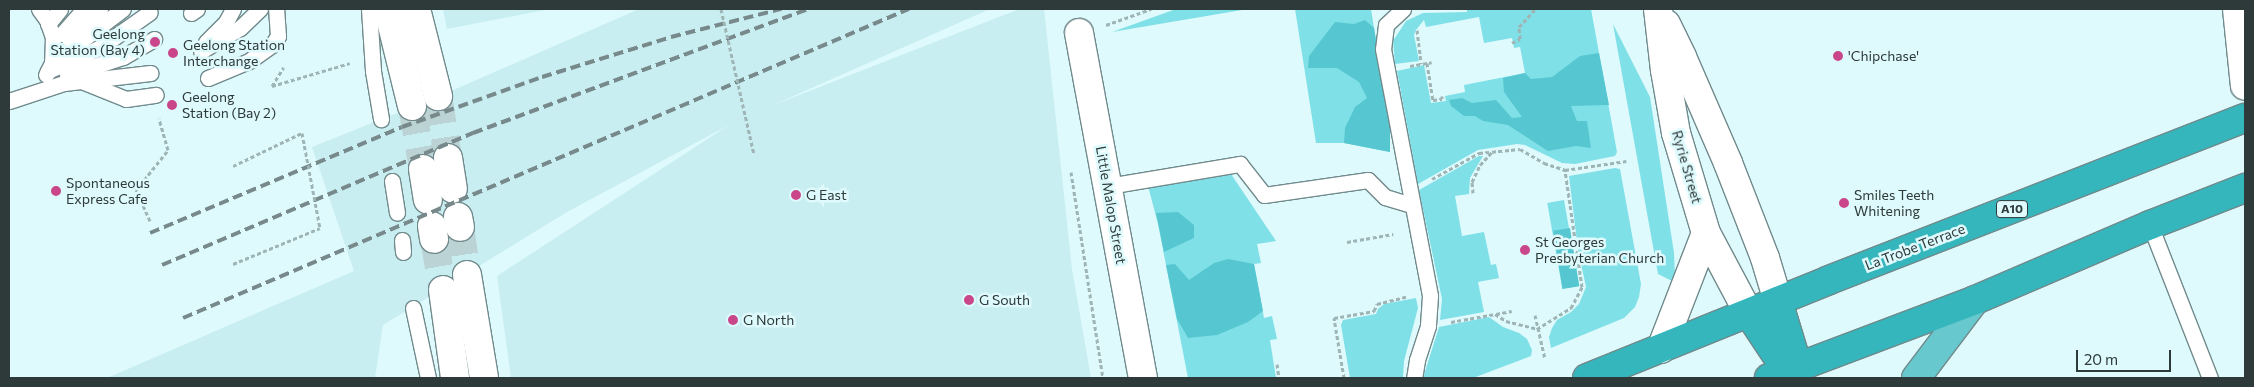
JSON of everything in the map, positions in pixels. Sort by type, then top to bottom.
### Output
[{"type":"highway","name":"La Trobe Terrace","points":[[1587,378],[2245,118]]},
{"type":"highway","points":[[1789,374],[1974,300],[2150,225],[2245,188]]},
{"type":"highway","points":[[1778,301],[1789,374]]},
{"type":"highway","points":[[1749,314],[1789,374]]},
{"type":"main road","points":[[1916,378],[1974,300]]},
{"type":"street","points":[[388,9],[412,106],[407,9]]},
{"type":"street","points":[[416,9],[438,96]]},
{"type":"street","name":"Ryrie Street","points":[[1658,9],[1665,70],[1676,133],[1706,232],[1749,314]]},
{"type":"street","name":"Ryrie Street","points":[[1658,9],[1682,57],[1728,163],[1765,258],[1778,301]]},
{"type":"street","points":[[2237,9],[2245,86]]},
{"type":"street","name":"Little Malop Street","points":[[1079,33],[1143,378]]},
{"type":"street","points":[[448,158],[453,189]]},
{"type":"street","points":[[423,169],[428,200]]},
{"type":"street","points":[[1661,349],[1706,232]]},
{"type":"street","points":[[467,275],[484,378]]},
{"type":"street","points":[[443,290],[450,330],[455,378]]},
{"type":"street","points":[[450,330],[464,378]]},
{"type":"lane","points":[[39,9],[48,24],[50,63]]},
{"type":"lane","points":[[48,24],[60,9]]},
{"type":"lane","points":[[50,63],[84,9]]},
{"type":"lane","points":[[23,96],[50,63],[100,9]]},
{"type":"lane","points":[[50,63],[123,9]]},
{"type":"lane","points":[[233,9],[218,32],[201,49],[240,28],[260,9]]},
{"type":"lane","points":[[208,78],[249,61],[272,46],[278,36],[276,9]]},
{"type":"lane","points":[[369,9],[373,71],[381,119]]},
{"type":"lane","points":[[1403,9],[1386,25],[1383,49],[1410,199],[1430,296],[1428,326],[1417,360],[1414,378]]},
{"type":"lane","points":[[50,63],[99,48],[150,12]]},
{"type":"lane","points":[[50,63],[94,68],[123,57],[154,39]]},
{"type":"lane","points":[[9,101],[54,85],[150,72]]},
{"type":"lane","points":[[83,81],[126,99],[156,95]]},
{"type":"lane","points":[[1108,186],[1240,164],[1264,196],[1368,180],[1385,197],[1410,199]]},
{"type":"lane","points":[[392,181],[397,213]]},
{"type":"lane","points":[[2150,225],[2210,378]]},
{"type":"lane","points":[[413,308],[428,378]]},
{"type":"path","points":[[721,9],[754,154]]},
{"type":"path","points":[[1079,33],[1151,9]]},
{"type":"path","points":[[1512,43],[1520,39],[1519,27],[1535,9]]},
{"type":"path","points":[[1420,26],[1417,29],[1416,36],[1421,64]]},
{"type":"path","points":[[272,86],[353,62]]},
{"type":"path","points":[[1427,63],[1433,100],[1442,99],[1442,96]]},
{"type":"path","points":[[233,166],[302,133],[320,228],[233,264]]},
{"type":"path","points":[[1410,199],[1479,153],[1520,149],[1544,163],[1564,170],[1626,161]]},
{"type":"path","points":[[1473,193],[1472,182],[1480,165],[1492,152]]},
{"type":"path","points":[[1495,314],[1506,321],[1537,328],[1571,308],[1582,287],[1564,170]]},
{"type":"path","points":[[136,190],[150,221]]},
{"type":"path","points":[[1347,242],[1416,230]]},
{"type":"path","points":[[1344,378],[1334,318],[1374,311],[1377,304],[1416,295]]},
{"type":"path","points":[[1428,326],[1512,311]]},
{"type":"path","points":[[1535,315],[1545,358]]},
{"type":"path","points":[[1276,364],[1278,378]]},
{"type":"shaded area","points":[[443,9],[550,9],[447,29]]},
{"type":"shaded area","points":[[639,9],[990,9],[771,106],[1019,9],[1044,9],[1072,269],[1091,378],[511,378],[497,276],[729,125],[567,212],[383,325],[375,378],[107,378],[354,271],[312,147],[442,95]]},
{"type":"shaded area","points":[[1176,9],[1248,9],[1112,32]]},
{"type":"shaded area","points":[[1295,9],[1371,9],[1390,127],[1390,152],[1344,143],[1316,143]]},
{"type":"shaded area","points":[[1467,9],[1591,9],[1617,152],[1615,156],[1575,164],[1562,163],[1525,145],[1517,144],[1478,150],[1418,184],[1397,71],[1424,65],[1431,103],[1446,101],[1445,96],[1465,92],[1464,85],[1525,73],[1520,47],[1514,48],[1512,38],[1484,43],[1479,17],[1426,27],[1424,20],[1414,35],[1419,61],[1395,64],[1393,41],[1406,21],[1423,13],[1467,12]]},
{"type":"shaded area","points":[[1365,20],[1374,28],[1390,127],[1390,152],[1344,143],[1345,128],[1355,107],[1367,98],[1359,82],[1337,68],[1308,68],[1309,56],[1335,22],[1354,24]]},
{"type":"shaded area","points":[[1613,24],[1650,97],[1674,253],[1675,277],[1672,281],[1658,274]]},
{"type":"shaded area","points":[[1599,53],[1609,105],[1571,106],[1577,121],[1587,121],[1591,148],[1576,146],[1548,151],[1508,125],[1483,121],[1475,116],[1464,116],[1451,106],[1449,100],[1462,98],[1472,103],[1496,100],[1512,118],[1522,117],[1504,92],[1503,78],[1525,73],[1531,79],[1552,77],[1580,56]]},
{"type":"shaded area","points":[[1479,156],[1483,156],[1470,178],[1469,194],[1455,196],[1462,236],[1484,232],[1491,265],[1496,264],[1499,278],[1478,282],[1484,312],[1440,320],[1442,299],[1419,190]]},
{"type":"shaded area","points":[[1615,168],[1620,169],[1641,284],[1639,297],[1635,307],[1624,318],[1551,348],[1549,337],[1552,328],[1557,320],[1571,312],[1579,304],[1586,287],[1578,250],[1569,176]]},
{"type":"shaded area","points":[[1231,174],[1276,241],[1257,244],[1261,263],[1254,264],[1264,318],[1272,316],[1277,339],[1270,340],[1276,378],[1188,378],[1158,224],[1148,186]]},
{"type":"shaded area","points":[[1564,200],[1579,286],[1562,289],[1547,203]]},
{"type":"shaded area","points":[[1178,212],[1194,225],[1194,238],[1164,252],[1156,213]]},
{"type":"shaded area","points":[[1570,228],[1579,286],[1562,289],[1553,231]]},
{"type":"shaded area","points":[[1228,259],[1254,264],[1263,311],[1248,322],[1217,335],[1188,338],[1177,319],[1166,265],[1175,264],[1189,280],[1214,263]]},
{"type":"shaded area","points":[[1416,298],[1418,308],[1404,361],[1403,378],[1350,378],[1341,325],[1343,320],[1376,314],[1378,309],[1384,304]]},
{"type":"shaded area","points":[[1489,317],[1503,327],[1519,333],[1527,339],[1532,350],[1531,356],[1473,378],[1423,378],[1439,327]]},
{"type":"tunnel","points":[[438,96],[448,158]]},
{"type":"tunnel","points":[[412,106],[423,169]]},
{"type":"tunnel","points":[[460,227],[467,275]]},
{"type":"tunnel","points":[[434,239],[443,290]]},
{"type":"railway","points":[[150,233],[402,127],[542,77],[671,37],[781,9]]},
{"type":"railway","points":[[162,265],[473,133],[808,9]]},
{"type":"railway","points":[[183,318],[909,9]]},
{"type":"place","name":"Geelong Station (Bay 4)","points":[[155,42]]},
{"type":"place","name":"Geelong Station Interchange","points":[[173,53]]},
{"type":"place","name":"'Chipchase'","points":[[1838,56]]},
{"type":"place","name":"Geelong Station (Bay 2)","points":[[172,105]]},
{"type":"place","name":"Spontaneous Express Cafe","points":[[56,191]]},
{"type":"place","name":"G East","points":[[796,195]]},
{"type":"place","name":"Smiles Teeth Whitening","points":[[1844,203]]},
{"type":"place","name":"St Georges Presbyterian Church","points":[[1525,250]]},
{"type":"place","name":"G South","points":[[969,300]]},
{"type":"place","name":"G North","points":[[733,320]]}]
